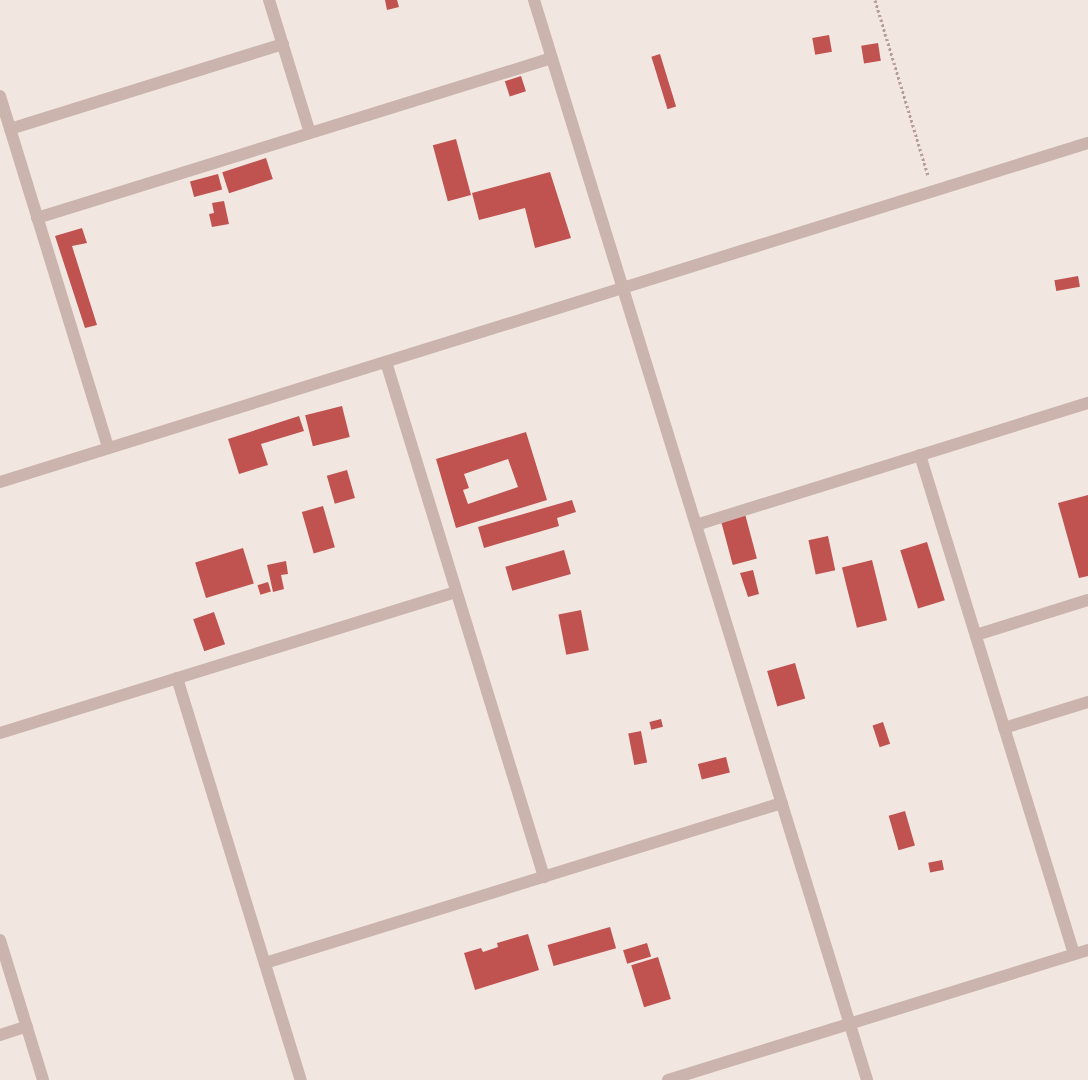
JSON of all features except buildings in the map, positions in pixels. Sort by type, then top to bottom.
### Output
[{"type":"street","points":[[269,0],[310,133]]},
{"type":"street","points":[[534,0],[867,1080]]},
{"type":"street","points":[[10,129],[283,44]]},
{"type":"street","points":[[37,218],[552,58]]},
{"type":"street","points":[[0,96],[108,448]]},
{"type":"street","points":[[0,482],[1088,143]]},
{"type":"street","points":[[386,362],[544,877]]},
{"type":"street","points":[[696,525],[1088,403]]},
{"type":"street","points":[[920,455],[1074,954]]},
{"type":"street","points":[[0,733],[456,592]]},
{"type":"street","points":[[976,635],[1088,600]]},
{"type":"street","points":[[177,678],[301,1080]]},
{"type":"street","points":[[1004,728],[1088,702]]},
{"type":"street","points":[[265,963],[782,803]]},
{"type":"street","points":[[0,940],[43,1080]]},
{"type":"street","points":[[668,1080],[1088,950]]},
{"type":"street","points":[[0,1035],[27,1026]]},
{"type":"path","points":[[875,0],[933,192]]}]
